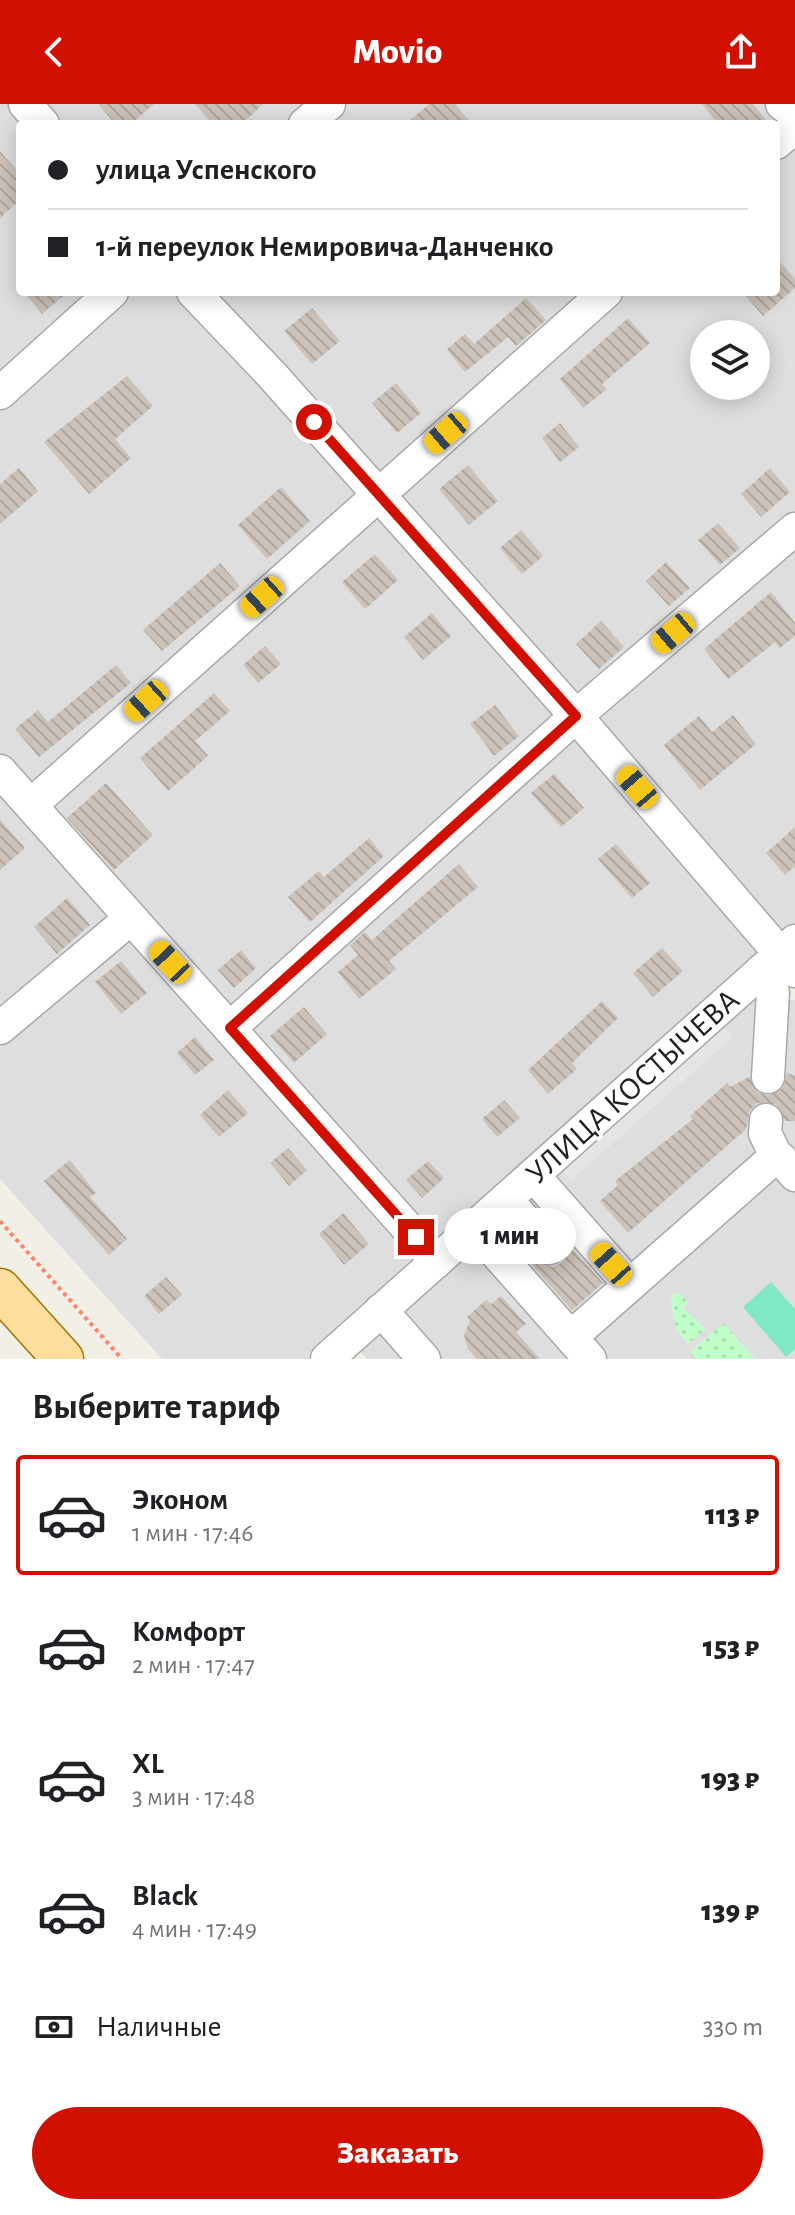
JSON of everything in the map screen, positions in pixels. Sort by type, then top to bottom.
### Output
[{"type":"main road","points":[[0,1289],[63,1359]]},
{"type":"street","points":[[25,104],[39,120]]},
{"type":"street","points":[[310,120],[329,104]]},
{"type":"street","points":[[782,104],[795,113]]},
{"type":"street","points":[[0,393],[108,296]]},
{"type":"street","points":[[197,296],[576,716],[783,959],[773,992],[768,1077]]},
{"type":"street","points":[[31,805],[377,493],[601,296]]},
{"type":"street","points":[[230,1028],[576,716],[795,529]]},
{"type":"street","points":[[0,771],[437,1261]]},
{"type":"street","points":[[0,1028],[130,919]]},
{"type":"street","name":"УЛИЦА КОСТЫЧЕВА","points":[[327,1359],[533,1175],[783,959]]},
{"type":"street","points":[[474,1228],[580,1348],[630,1285],[786,1166],[765,1133],[766,1120]]},
{"type":"street","points":[[533,1175],[630,1285]]},
{"type":"street","points":[[506,1199],[549,1248]]},
{"type":"street","points":[[381,1310],[424,1359]]},
{"type":"path","points":[[0,1221],[122,1359]]},
{"type":"shaded area","points":[[0,104],[795,104],[795,971],[780,955],[327,1359],[162,1359],[0,1179]]},
{"type":"shaded area","points":[[749,999],[795,1000],[795,1359],[367,1359],[359,1350]]},
{"type":"shaded area","points":[[723,1025],[733,1037],[571,1180],[560,1167]]},
{"type":"green space","points":[[771,1282],[795,1309],[795,1349],[786,1357],[743,1307]]},
{"type":"green space","points":[[680,1293],[688,1302],[683,1308],[705,1329],[688,1344],[676,1329],[670,1295]]},
{"type":"green space","points":[[723,1323],[755,1359],[696,1359],[690,1352]]},
{"type":"building","points":[[98,104],[154,104],[136,120],[112,120]]},
{"type":"building","points":[[195,104],[263,104],[246,120],[209,120]]},
{"type":"building","points":[[429,104],[455,104],[469,120],[411,120]]},
{"type":"building","points":[[702,104],[753,104],[766,120],[715,120]]},
{"type":"building","points":[[0,151],[16,169],[16,204],[0,218]]},
{"type":"building","points":[[780,262],[795,279],[795,288],[763,316],[746,296],[780,296]]},
{"type":"building","points":[[27,296],[63,296],[42,314]]},
{"type":"building","points":[[526,298],[546,320],[516,346],[508,337],[465,372],[447,349],[465,334],[474,344]]},
{"type":"building","points":[[312,308],[340,341],[312,364],[284,331]]},
{"type":"building","points":[[628,318],[650,343],[602,384],[607,389],[583,408],[560,379]]},
{"type":"building","points":[[127,376],[153,406],[115,439],[131,458],[89,494],[44,442]]},
{"type":"building","points":[[396,383],[421,413],[397,433],[372,403]]},
{"type":"building","points":[[560,423],[579,447],[560,462],[542,438]]},
{"type":"building","points":[[468,465],[498,501],[469,525],[439,489]]},
{"type":"building","points":[[19,468],[38,491],[0,524],[0,484]]},
{"type":"building","points":[[770,468],[790,492],[761,517],[741,494]]},
{"type":"building","points":[[281,487],[310,521],[267,559],[238,525]]},
{"type":"building","points":[[718,523],[740,548],[720,565],[698,540]]},
{"type":"building","points":[[521,530],[543,556],[522,574],[500,548]]},
{"type":"building","points":[[375,554],[398,580],[365,609],[342,582]]},
{"type":"building","points":[[666,562],[690,588],[669,606],[646,581]]},
{"type":"building","points":[[220,563],[240,586],[162,651],[143,630]]},
{"type":"building","points":[[771,592],[795,623],[795,636],[780,648],[775,642],[728,679],[704,649]]},
{"type":"building","points":[[432,613],[451,636],[423,660],[404,637]]},
{"type":"building","points":[[601,621],[624,647],[599,669],[576,644]]},
{"type":"building","points":[[265,646],[281,664],[258,683],[243,665]]},
{"type":"building","points":[[116,665],[131,683],[39,757],[15,729],[38,710],[48,722]]},
{"type":"building","points":[[214,693],[230,711],[195,741],[208,756],[168,791],[140,758]]},
{"type":"building","points":[[495,705],[519,736],[494,756],[470,724]]},
{"type":"building","points":[[733,715],[756,744],[700,790],[664,745],[699,716],[712,732]]},
{"type":"building","points":[[554,774],[584,808],[561,827],[531,793]]},
{"type":"building","points":[[106,783],[153,835],[114,870],[67,818]]},
{"type":"building","points":[[0,820],[25,848],[0,870]]},
{"type":"building","points":[[795,827],[795,866],[785,875],[766,853]]},
{"type":"building","points":[[369,838],[384,856],[310,922],[288,897],[319,871],[324,877]]},
{"type":"building","points":[[616,844],[650,883],[632,898],[598,859]]},
{"type":"building","points":[[459,864],[478,887],[389,961],[396,969],[359,999],[338,972],[358,955],[350,945],[365,932],[372,940]]},
{"type":"building","points":[[67,898],[90,925],[57,954],[34,927]]},
{"type":"building","points":[[662,948],[683,971],[653,997],[633,973]]},
{"type":"building","points":[[241,950],[256,968],[234,988],[218,970]]},
{"type":"building","points":[[121,961],[147,993],[121,1014],[95,982]]},
{"type":"building","points":[[602,1001],[618,1018],[572,1063],[577,1069],[548,1094],[528,1070]]},
{"type":"building","points":[[304,1007],[327,1034],[294,1063],[270,1036]]},
{"type":"building","points":[[195,1037],[214,1060],[195,1075],[177,1053]]},
{"type":"building","points":[[787,1073],[795,1076],[795,1121],[785,1121],[776,1104],[757,1103],[750,1110],[746,1129],[628,1233],[600,1201],[618,1185],[615,1181],[693,1119],[690,1116],[727,1083],[730,1087],[749,1077],[757,1092],[768,1096],[783,1088]]},
{"type":"building","points":[[228,1090],[248,1113],[219,1137],[200,1115]]},
{"type":"building","points":[[504,1100],[520,1118],[497,1137],[482,1119]]},
{"type":"building","points":[[288,1148],[307,1170],[289,1186],[270,1163]]},
{"type":"building","points":[[70,1160],[96,1193],[90,1197],[127,1239],[109,1255],[44,1181]]},
{"type":"building","points":[[428,1161],[444,1178],[422,1198],[406,1180]]},
{"type":"building","points":[[343,1213],[369,1244],[344,1265],[319,1234]]},
{"type":"building","points":[[566,1242],[603,1283],[572,1310],[531,1264],[535,1260],[552,1267],[561,1263],[567,1253]]},
{"type":"building","points":[[166,1277],[182,1295],[159,1314],[144,1296]]},
{"type":"building","points":[[501,1296],[526,1324],[516,1332],[540,1359],[477,1359],[468,1349],[464,1335],[470,1321],[467,1317],[486,1300],[491,1304]]},
{"type":"route","points":[[314,422],[576,716],[230,1028],[416,1237]]}]
